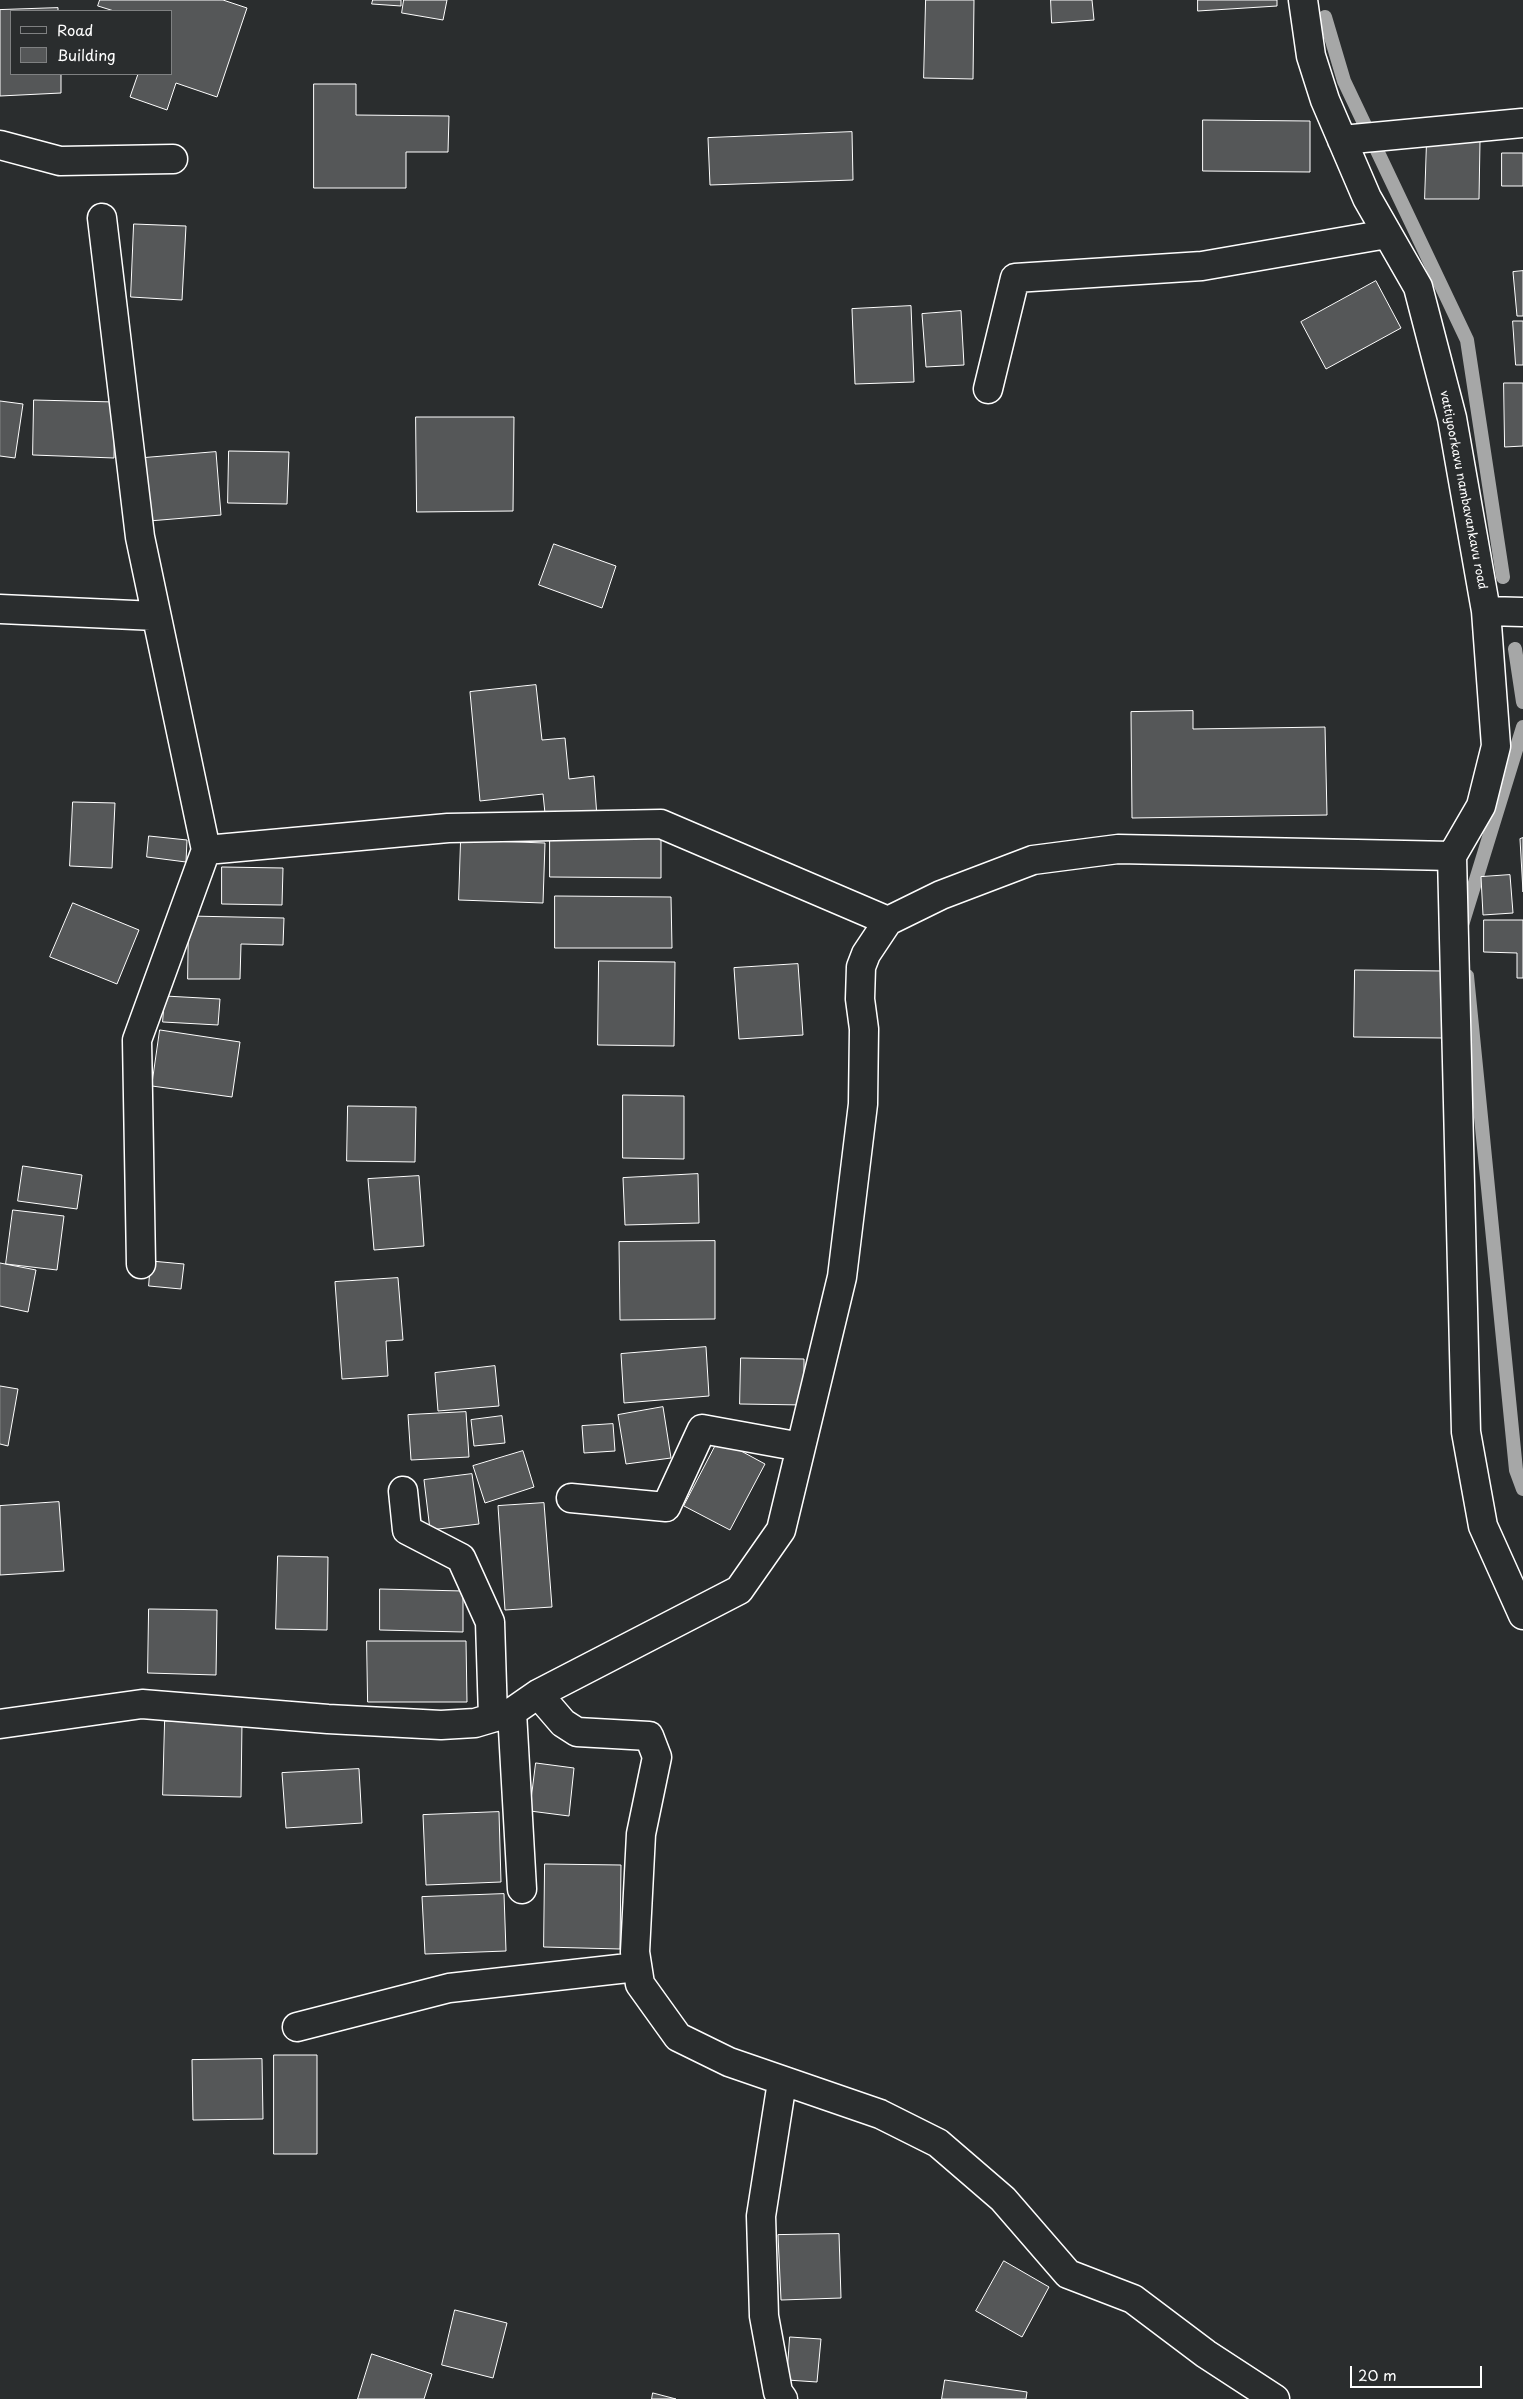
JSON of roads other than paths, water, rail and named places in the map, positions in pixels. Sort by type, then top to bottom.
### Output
[{"type":"street","name":"vattiyoorkavu nambavankavu road","points":[[1303,0],[1311,56],[1325,100],[1367,198],[1418,287],[1452,418],[1486,610],[1496,746],[1481,806],[1452,856]]},
{"type":"street","points":[[1342,140],[1522,123]]},
{"type":"street","points":[[0,145],[60,161],[173,159]]},
{"type":"street","points":[[102,218],[140,537],[206,850],[137,1040],[140,1264]]},
{"type":"street","points":[[988,389],[1015,278],[1202,266],[1387,234]]},
{"type":"street","points":[[0,609],[156,616]]},
{"type":"street","points":[[1486,610],[1523,612]]},
{"type":"street","points":[[206,850],[448,828],[661,824],[888,921]]},
{"type":"street","points":[[0,1724],[142,1704],[328,1719],[441,1725],[475,1723],[502,1714],[739,1590],[781,1530],[843,1268],[863,1104],[864,1029],[860,999],[861,967],[866,954],[888,921],[941,895],[1033,860],[1118,849],[1452,856],[1466,1432],[1483,1526],[1523,1615]]},
{"type":"street","points":[[571,1498],[666,1507],[702,1429],[801,1447]]},
{"type":"street","points":[[403,1491],[407,1530],[460,1558],[490,1622],[522,1889]]},
{"type":"street","points":[[538,1694],[563,1722],[577,1732],[649,1736],[657,1758],[642,1834],[635,1952],[640,1984],[678,2037],[729,2062],[782,2082],[880,2114],[938,2143],[1003,2199],[1068,2274],[1133,2299],[1206,2354],[1276,2399]]},
{"type":"street","points":[[297,2027],[449,1988],[637,1968]]},
{"type":"street","points":[[782,2082],[761,2216],[764,2316],[778,2392],[783,2399]]},
{"type":"waterway","points":[[1325,17],[1344,81],[1467,340],[1503,577]]},
{"type":"waterway","points":[[1515,649],[1523,702]]},
{"type":"waterway","points":[[1462,925],[1523,727]]},
{"type":"waterway","points":[[1467,976],[1516,1470],[1523,1489]]}]
